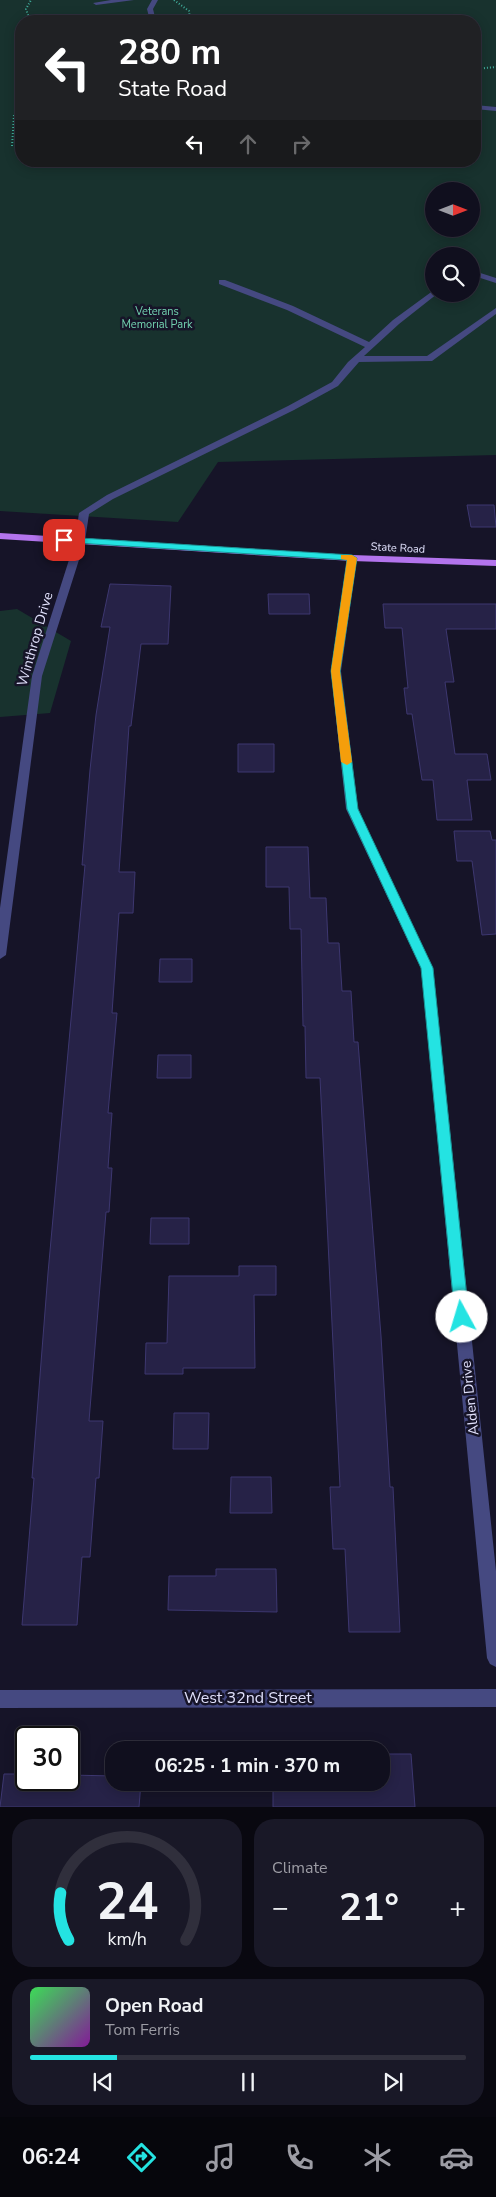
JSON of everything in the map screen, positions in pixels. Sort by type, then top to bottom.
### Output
[{"type":"main road","name":"State Road","points":[[0,536],[352,558],[496,564]]},
{"type":"street","points":[[96,2],[131,0]]},
{"type":"street","points":[[152,15],[150,9],[155,0]]},
{"type":"street","points":[[481,108],[496,109]]},
{"type":"street","points":[[480,275],[496,281]]},
{"type":"street","points":[[222,282],[290,308],[370,346]]},
{"type":"street","points":[[356,359],[396,322],[425,299]]},
{"type":"street","points":[[356,359],[429,359],[496,310]]},
{"type":"street","name":"Winthrop Drive","points":[[0,955],[37,676],[80,541],[84,513],[110,497],[275,416],[335,384],[356,359]]},
{"type":"street","name":"Alden Drive","points":[[352,558],[336,671],[352,809],[427,968],[496,1658]]},
{"type":"street","name":"West 32nd Street","points":[[0,1698],[496,1698]]},
{"type":"path","points":[[28,15],[26,8],[30,0]]},
{"type":"path","points":[[174,0],[188,11],[189,15]]},
{"type":"path","points":[[481,68],[496,67]]},
{"type":"path","points":[[12,146],[15,114]]},
{"type":"green space","name":"Veterans Memorial Park","points":[[0,0],[496,0],[496,455],[218,462],[178,522],[0,511]]},
{"type":"green space","points":[[17,609],[71,641],[50,713],[0,717],[0,611]]},
{"type":"building","points":[[467,505],[494,505],[496,527],[471,527]]},
{"type":"building","points":[[110,584],[171,586],[168,644],[141,644],[131,726],[129,726],[119,872],[135,872],[133,913],[119,913],[112,1013],[117,1013],[108,1113],[112,1113],[108,1168],[112,1168],[109,1212],[106,1212],[89,1421],[103,1421],[99,1478],[96,1478],[90,1557],[82,1557],[77,1625],[22,1625],[48,1273],[85,865],[82,865],[90,770],[96,715],[110,627],[101,627]]},
{"type":"building","points":[[268,594],[309,594],[310,614],[269,614]]},
{"type":"building","points":[[383,604],[496,604],[496,629],[446,629],[454,682],[445,682],[455,754],[487,754],[491,780],[467,780],[472,820],[437,820],[433,780],[422,780],[412,714],[407,714],[404,688],[408,688],[402,628],[385,628]]},
{"type":"building","points":[[238,744],[274,744],[274,772],[238,772]]},
{"type":"building","points":[[454,831],[490,831],[492,840],[496,840],[496,934],[482,935],[472,861],[457,861]]},
{"type":"building","points":[[266,847],[308,847],[310,898],[326,898],[328,943],[339,943],[342,991],[351,991],[354,1042],[358,1042],[381,1336],[390,1487],[393,1487],[400,1632],[349,1632],[345,1549],[333,1549],[330,1487],[340,1487],[320,1078],[306,1078],[301,929],[290,929],[289,887],[266,887]]},
{"type":"building","points":[[160,959],[192,959],[192,982],[159,982]]},
{"type":"building","points":[[158,1055],[191,1055],[191,1078],[157,1078]]},
{"type":"building","points":[[151,1218],[189,1218],[189,1244],[150,1244]]},
{"type":"building","points":[[239,1266],[276,1266],[276,1295],[254,1295],[255,1368],[183,1368],[183,1374],[145,1374],[146,1343],[167,1343],[169,1276],[239,1276]]},
{"type":"building","points":[[174,1413],[209,1413],[208,1449],[173,1449]]},
{"type":"building","points":[[231,1477],[271,1477],[272,1513],[230,1513]]},
{"type":"building","points":[[216,1569],[276,1569],[277,1612],[168,1610],[169,1576],[216,1576]]},
{"type":"building","points":[[390,1754],[411,1754],[415,1807],[273,1807],[273,1791],[390,1791]]},
{"type":"building","points":[[4,1774],[15,1774],[15,1791],[80,1791],[80,1775],[105,1776],[105,1791],[140,1791],[139,1807],[0,1807]]},
{"type":"slow traffic","points":[[344,557],[352,558],[336,671],[347,762]]},
{"type":"route","points":[[64,540],[352,558],[336,671],[352,809],[427,968],[462,1317]]}]
